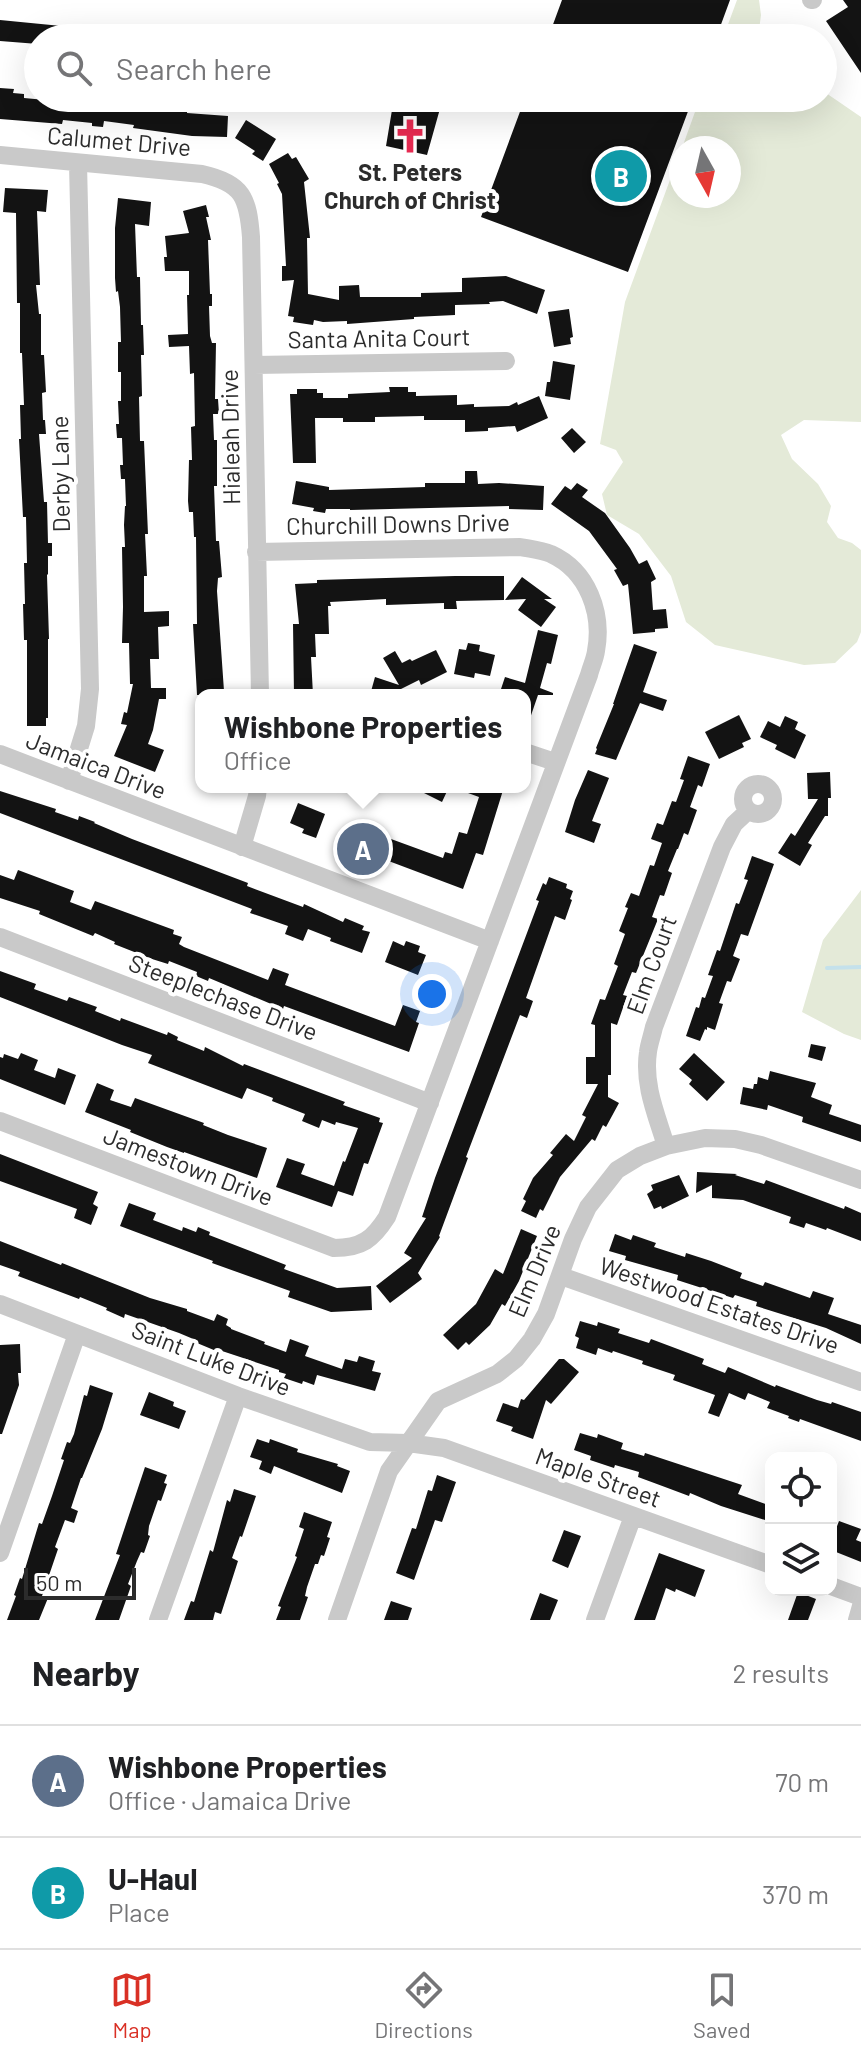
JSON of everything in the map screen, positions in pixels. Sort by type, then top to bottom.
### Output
[{"type":"street","name":"Calumet Drive","points":[[0,155],[202,174],[232,185]]},
{"type":"street","name":"Derby Lane","points":[[69,781],[86,726],[90,689],[78,163]]},
{"type":"street","name":"Hialeah Drive","points":[[232,185],[244,197],[250,219],[260,689]]},
{"type":"street","name":"Santa Anita Court","points":[[254,365],[506,361]]},
{"type":"street","name":"Churchill Downs Drive","points":[[256,552],[520,547],[549,553],[561,560],[576,572],[595,604],[598,629],[596,652],[387,1217],[379,1230],[361,1244]]},
{"type":"street","name":"Jamaica Drive","points":[[0,754],[490,941]]},
{"type":"street","points":[[531,754],[555,762]]},
{"type":"street","points":[[242,847],[256,793]]},
{"type":"street","name":"Elm Court","points":[[666,1146],[651,1099],[647,1074],[654,1027],[722,847],[734,824],[748,811]]},
{"type":"street","name":"Steeplechase Drive","points":[[0,937],[430,1103]]},
{"type":"street","name":"Jamestown Drive","points":[[0,1121],[334,1248],[361,1244]]},
{"type":"street","name":"Elm Drive","points":[[337,1620],[389,1471],[438,1401],[497,1374],[516,1359],[532,1339],[546,1314],[588,1207],[617,1170],[640,1156],[666,1146],[705,1138],[735,1139],[861,1180]]},
{"type":"street","name":"Westwood Estates Drive","points":[[561,1276],[861,1382]]},
{"type":"street","name":"Saint Luke Drive","points":[[0,1304],[238,1396],[370,1442],[408,1443]]},
{"type":"street","points":[[0,1553],[77,1334]]},
{"type":"street","points":[[158,1620],[238,1396]]},
{"type":"street","name":"Maple Street","points":[[408,1443],[444,1448],[765,1563]]},
{"type":"street","points":[[595,1620],[633,1516]]},
{"type":"street","points":[[837,1588],[861,1597]]},
{"type":"street","points":[[857,1620],[861,1606]]},
{"type":"green space","points":[[737,0],[759,0],[760,24],[728,24]]},
{"type":"green space","points":[[837,101],[861,117],[861,422],[804,420],[781,435],[792,459],[818,484],[831,506],[827,522],[838,538],[861,550],[861,632],[857,642],[835,663],[804,665],[715,645],[686,622],[671,576],[639,534],[607,515],[602,494],[623,462],[616,450],[600,444],[625,302],[669,183],[669,208],[741,208],[741,136],[686,136],[695,112],[837,112]]},
{"type":"green space","points":[[861,890],[861,1040],[802,1012],[823,940]]},
{"type":"building","points":[[562,0],[730,0],[721,24],[553,24]]},
{"type":"building","points":[[843,0],[861,0],[861,73],[837,37],[837,24],[826,21],[848,7]]},
{"type":"building","points":[[0,20],[41,24],[24,24],[24,43],[0,41]]},
{"type":"building","points":[[0,88],[14,89],[13,93],[24,94],[24,112],[187,112],[228,116],[227,137],[192,136],[104,121],[103,127],[63,120],[62,124],[0,119]]},
{"type":"building","name":"St. Peters Church of Christ","points":[[392,112],[439,112],[427,155],[386,146]]},
{"type":"building","points":[[520,112],[688,112],[679,136],[669,136],[669,162],[628,272],[481,217]]},
{"type":"building","points":[[246,120],[276,139],[263,161],[252,154],[255,151],[235,138]]},
{"type":"building","points":[[288,153],[292,159],[296,157],[309,179],[304,182],[310,238],[307,238],[308,294],[339,300],[339,286],[359,285],[360,297],[421,297],[421,293],[462,292],[462,278],[506,276],[545,290],[537,314],[503,301],[455,305],[455,315],[347,324],[347,321],[314,320],[313,325],[293,322],[294,317],[288,316],[294,280],[282,281],[282,266],[286,266],[282,194],[269,164]]},
{"type":"building","points":[[5,188],[48,190],[46,212],[37,211],[40,285],[36,285],[46,392],[42,393],[46,434],[39,434],[48,543],[52,543],[47,575],[49,639],[46,726],[27,726],[27,640],[24,640],[23,604],[24,563],[27,563],[26,517],[23,517],[19,439],[20,405],[24,405],[20,303],[17,303],[16,213],[3,212]]},
{"type":"building","points":[[118,198],[151,202],[149,226],[135,224],[144,355],[141,355],[142,396],[139,397],[148,534],[145,534],[147,576],[144,576],[144,612],[169,611],[169,626],[158,627],[159,659],[150,659],[151,688],[166,688],[166,699],[159,699],[148,744],[164,750],[155,772],[114,756],[127,725],[121,724],[124,712],[127,713],[133,684],[130,684],[129,643],[122,643],[122,547],[125,547],[126,506],[125,479],[121,479],[120,465],[123,465],[122,438],[117,438],[116,424],[119,424],[118,401],[121,401],[121,372],[118,372],[120,307],[115,278]]},
{"type":"building","points":[[206,205],[211,240],[208,240],[212,294],[212,306],[209,306],[210,336],[212,343],[216,343],[215,399],[218,399],[219,414],[213,414],[214,440],[217,440],[217,486],[214,486],[216,541],[219,541],[222,577],[218,578],[217,591],[224,689],[197,689],[193,624],[197,624],[196,537],[193,512],[189,512],[188,501],[191,427],[195,426],[194,373],[190,374],[189,346],[169,347],[168,335],[188,334],[189,271],[165,271],[164,257],[167,257],[165,236],[189,233],[183,211]]},
{"type":"building","points":[[569,309],[571,344],[554,347],[548,312]]},
{"type":"building","points":[[553,361],[575,365],[570,400],[545,396]]},
{"type":"building","points":[[389,387],[408,387],[408,392],[416,392],[416,396],[457,395],[457,405],[474,404],[474,407],[509,406],[517,402],[518,405],[539,396],[548,418],[517,432],[515,426],[465,432],[465,420],[424,420],[424,416],[375,417],[375,422],[315,418],[316,463],[293,463],[290,394],[297,394],[297,389],[317,389],[317,393],[323,393],[323,398],[348,398],[348,394],[390,392]]},
{"type":"building","points":[[572,428],[586,442],[574,453],[561,438]]},
{"type":"building","points":[[465,471],[477,471],[478,484],[544,486],[543,510],[509,509],[509,506],[326,509],[325,513],[292,504],[296,481],[329,487],[329,490],[425,487],[425,483],[465,483]]},
{"type":"building","points":[[577,483],[588,490],[582,497],[605,513],[639,564],[647,560],[656,579],[651,582],[653,610],[666,609],[668,628],[633,634],[628,584],[623,586],[614,570],[617,569],[589,531],[551,504],[565,486],[571,490]]},
{"type":"building","points":[[504,576],[504,600],[456,601],[457,609],[444,609],[444,603],[386,605],[386,599],[330,602],[329,634],[315,634],[316,657],[311,657],[313,689],[294,689],[293,624],[299,624],[295,584],[317,583],[317,580]]},
{"type":"building","points":[[522,577],[552,599],[544,599],[556,607],[541,627],[518,610],[526,599],[505,600]]},
{"type":"building","points":[[538,630],[558,635],[551,664],[547,663],[540,688],[553,695],[538,695],[531,715],[531,689],[501,689],[505,677],[525,683]]},
{"type":"building","points":[[468,643],[480,645],[479,651],[495,655],[490,676],[475,673],[474,678],[454,674],[459,649],[466,650]]},
{"type":"building","points":[[634,644],[657,652],[643,692],[667,700],[663,711],[640,703],[616,760],[595,754]]},
{"type":"building","points":[[436,650],[447,672],[421,685],[419,680],[401,689],[372,689],[375,677],[399,685],[383,658],[395,651],[402,663]]},
{"type":"building","points":[[739,715],[751,739],[742,743],[744,747],[719,759],[705,732]]},
{"type":"building","points":[[785,716],[798,722],[795,729],[806,735],[795,759],[760,737],[768,721],[780,727]]},
{"type":"building","points":[[688,756],[710,764],[702,787],[698,785],[690,807],[697,810],[688,835],[684,833],[668,871],[672,873],[664,896],[660,895],[652,917],[658,919],[636,973],[632,972],[623,995],[627,996],[617,1025],[611,1023],[608,1097],[619,1103],[595,1141],[592,1139],[560,1177],[543,1211],[540,1209],[536,1218],[521,1211],[526,1201],[523,1199],[533,1178],[553,1155],[550,1153],[566,1134],[574,1141],[586,1117],[582,1115],[598,1084],[586,1084],[586,1057],[595,1057],[595,1025],[591,1024],[600,999],[605,1000],[618,966],[614,964],[625,934],[619,931],[628,908],[625,907],[631,893],[639,896],[650,865],[654,866],[662,843],[651,839],[657,823],[663,825],[672,801],[676,802]]},
{"type":"building","points":[[588,770],[609,778],[592,821],[601,824],[594,843],[565,832]]},
{"type":"building","points":[[830,772],[828,816],[825,816],[808,843],[812,845],[800,866],[778,853],[791,833],[795,836],[818,799],[808,799],[807,773]]},
{"type":"building","points":[[0,791],[56,809],[55,812],[78,820],[79,816],[248,883],[247,886],[303,907],[304,904],[343,922],[345,918],[364,926],[362,930],[370,932],[362,953],[308,929],[303,941],[285,934],[288,926],[250,913],[252,909],[0,813]]},
{"type":"building","points":[[424,793],[446,793],[442,802]]},
{"type":"building","points":[[468,793],[502,793],[483,855],[476,853],[463,889],[350,849],[352,843],[344,840],[350,824],[443,858],[445,852],[452,854],[459,832],[467,834],[479,797]]},
{"type":"building","points":[[298,803],[325,814],[316,838],[302,833],[304,829],[290,823]]},
{"type":"building","points":[[752,856],[774,864],[748,936],[741,934],[733,956],[740,959],[719,1003],[723,1004],[715,1030],[707,1027],[700,1041],[686,1036],[696,1007],[699,1008],[702,997],[705,998],[713,976],[708,975],[748,880],[744,879]]},
{"type":"building","points":[[18,870],[74,891],[70,902],[91,910],[95,901],[174,930],[173,934],[182,937],[179,944],[184,947],[268,980],[273,968],[289,974],[285,985],[395,1026],[403,1005],[420,1011],[409,1052],[284,1006],[283,1009],[209,978],[208,981],[196,976],[197,972],[169,961],[168,964],[152,959],[95,933],[93,936],[39,914],[40,911],[0,898],[0,875],[14,880]]},
{"type":"building","points":[[549,877],[567,884],[566,888],[573,891],[565,920],[555,916],[526,998],[533,1001],[527,1018],[520,1015],[466,1157],[440,1237],[418,1273],[422,1279],[390,1303],[376,1286],[412,1258],[404,1253],[426,1218],[422,1217],[435,1178],[539,901],[536,900]]},
{"type":"building","points":[[393,941],[404,946],[406,941],[420,946],[418,952],[426,955],[418,975],[385,962]]},
{"type":"building","points":[[0,971],[36,984],[34,989],[67,1001],[69,997],[97,1007],[95,1011],[120,1021],[121,1018],[167,1035],[168,1032],[178,1037],[177,1040],[204,1051],[205,1047],[243,1066],[345,1102],[343,1105],[380,1118],[379,1122],[383,1123],[353,1196],[338,1191],[332,1207],[276,1187],[287,1158],[305,1164],[301,1174],[334,1186],[358,1128],[322,1120],[319,1128],[302,1121],[305,1114],[247,1088],[242,1099],[148,1063],[152,1055],[0,997]]},
{"type":"building","points":[[811,1044],[826,1047],[822,1061],[808,1057]]},
{"type":"building","points":[[21,1053],[38,1060],[34,1070],[55,1078],[58,1068],[76,1075],[65,1105],[0,1079],[0,1057],[3,1058],[4,1054],[18,1059]]},
{"type":"building","points":[[694,1053],[725,1082],[707,1101],[689,1084],[692,1080],[679,1069]]},
{"type":"building","points":[[770,1071],[816,1083],[811,1097],[832,1105],[829,1114],[861,1125],[861,1142],[802,1122],[803,1117],[768,1105],[767,1110],[740,1104],[743,1087],[753,1089],[758,1077],[768,1080]]},
{"type":"building","points":[[97,1083],[114,1090],[110,1100],[131,1107],[135,1098],[267,1148],[257,1178],[167,1147],[85,1112]]},
{"type":"building","points":[[0,1154],[98,1192],[93,1204],[98,1207],[91,1225],[74,1218],[77,1209],[0,1181]]},
{"type":"building","points":[[697,1172],[737,1174],[764,1184],[766,1180],[844,1209],[845,1206],[861,1213],[861,1241],[827,1228],[806,1223],[804,1228],[789,1223],[791,1217],[743,1200],[712,1198],[712,1185],[696,1193]]},
{"type":"building","points":[[679,1175],[689,1196],[662,1209],[661,1206],[654,1209],[647,1194],[653,1190],[651,1185]]},
{"type":"building","points":[[129,1203],[156,1213],[153,1220],[182,1231],[183,1227],[196,1232],[198,1227],[210,1232],[209,1235],[286,1265],[284,1269],[337,1288],[371,1286],[372,1310],[331,1312],[288,1297],[290,1291],[120,1226]]},
{"type":"building","points":[[521,1229],[537,1236],[519,1281],[490,1325],[469,1345],[466,1342],[458,1350],[443,1335],[476,1304],[495,1269],[503,1274]]},
{"type":"building","points":[[615,1234],[631,1240],[633,1235],[656,1243],[654,1247],[711,1261],[742,1273],[740,1278],[763,1286],[765,1282],[810,1298],[813,1291],[834,1298],[828,1314],[861,1325],[861,1344],[826,1328],[756,1306],[757,1302],[735,1295],[733,1298],[677,1280],[678,1275],[625,1260],[626,1256],[609,1251]]},
{"type":"building","points":[[0,1241],[214,1321],[217,1314],[228,1319],[226,1325],[231,1329],[286,1352],[290,1339],[309,1346],[305,1356],[342,1369],[345,1359],[357,1362],[359,1356],[375,1361],[372,1371],[381,1373],[375,1391],[317,1375],[314,1385],[303,1381],[302,1384],[284,1378],[286,1374],[279,1370],[221,1353],[179,1333],[125,1314],[124,1318],[80,1297],[18,1276],[20,1272],[0,1265]]},
{"type":"building","points":[[580,1321],[597,1326],[598,1322],[620,1329],[618,1333],[649,1343],[651,1339],[704,1359],[702,1364],[725,1373],[728,1367],[775,1387],[861,1412],[861,1441],[800,1419],[799,1422],[788,1418],[767,1408],[770,1402],[748,1393],[745,1400],[729,1393],[719,1417],[708,1413],[715,1395],[673,1380],[675,1375],[613,1351],[598,1348],[596,1355],[576,1348],[579,1338],[575,1336]]},
{"type":"building","points":[[20,1344],[19,1385],[0,1434],[0,1345]]},
{"type":"building","points":[[559,1359],[564,1359],[579,1372],[551,1404],[546,1400],[533,1439],[511,1431],[513,1427],[496,1421],[503,1403],[518,1408],[521,1399],[524,1400]]},
{"type":"building","points":[[90,1385],[113,1393],[71,1508],[78,1511],[74,1523],[65,1520],[55,1547],[58,1549],[42,1596],[48,1598],[39,1620],[7,1620],[39,1523],[42,1524],[52,1496],[67,1442],[70,1443],[74,1434],[84,1395],[87,1396]]},
{"type":"building","points":[[149,1392],[174,1402],[173,1406],[186,1411],[179,1429],[140,1415]]},
{"type":"building","points":[[580,1433],[597,1438],[598,1434],[623,1443],[621,1449],[644,1456],[645,1453],[742,1485],[738,1494],[765,1504],[765,1520],[638,1477],[639,1472],[590,1460],[591,1456],[574,1450]]},
{"type":"building","points":[[257,1439],[269,1443],[270,1439],[350,1471],[342,1493],[274,1466],[271,1474],[259,1469],[262,1461],[250,1457]]},
{"type":"building","points":[[145,1467],[167,1475],[164,1483],[167,1484],[149,1526],[150,1536],[144,1553],[141,1552],[128,1584],[131,1586],[119,1620],[95,1620],[120,1555],[116,1554]]},
{"type":"building","points":[[437,1475],[456,1482],[442,1522],[435,1520],[414,1580],[396,1573],[412,1528],[416,1529],[428,1490],[432,1491]]},
{"type":"building","points":[[234,1489],[256,1496],[232,1558],[238,1561],[221,1614],[215,1612],[213,1620],[184,1620],[191,1601],[194,1602],[210,1550],[213,1552],[227,1500],[230,1502]]},
{"type":"building","points":[[304,1512],[332,1522],[327,1537],[330,1538],[324,1556],[321,1555],[318,1564],[315,1564],[300,1620],[276,1620],[281,1607],[278,1606],[297,1557],[304,1529],[299,1527]]},
{"type":"building","points":[[839,1521],[861,1529],[856,1540],[861,1542],[861,1562],[837,1552]]},
{"type":"building","points":[[564,1530],[581,1536],[568,1568],[552,1561]]},
{"type":"building","points":[[659,1553],[705,1570],[695,1597],[666,1588],[655,1620],[634,1620]]},
{"type":"building","points":[[540,1593],[558,1600],[550,1620],[530,1620]]},
{"type":"building","points":[[797,1596],[816,1599],[808,1620],[788,1620]]},
{"type":"building","points":[[391,1601],[412,1608],[408,1620],[384,1620]]},
{"type":"waterway","points":[[827,968],[861,967]]},
{"type":"place","name":"St. Peters Church of Christ","points":[[410,136]]},
{"type":"place","name":"U-Haul","points":[[621,176]]},
{"type":"place","name":"Wishbone Properties","points":[[363,849]]}]
